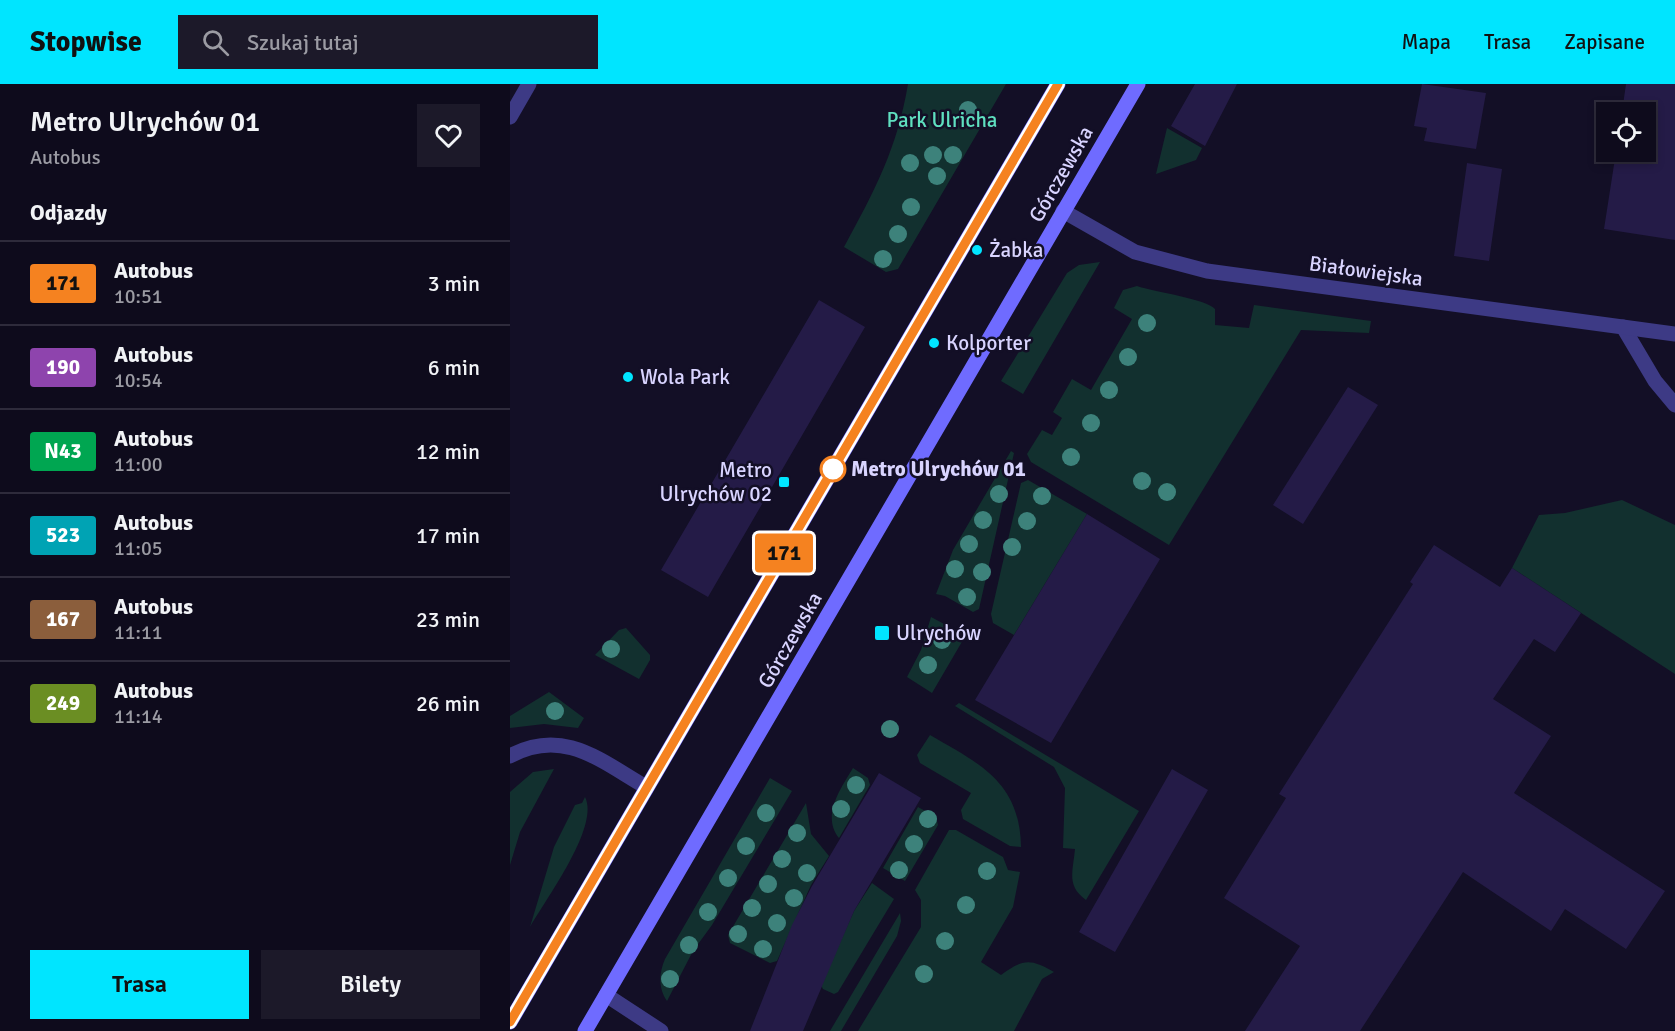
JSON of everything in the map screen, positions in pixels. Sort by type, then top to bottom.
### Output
[{"type":"main road","points":[[510,1022],[1058,84]]},
{"type":"main road","name":"Górczewska","points":[[585,1031],[1138,84]]},
{"type":"street","points":[[510,117],[529,84]]},
{"type":"street","name":"Białowiejska","points":[[1063,211],[1135,252],[1160,261],[1207,271],[1675,334]]},
{"type":"street","points":[[1623,327],[1655,381],[1675,405]]},
{"type":"street","points":[[510,756],[525,748],[560,744],[576,748],[646,787]]},
{"type":"street","points":[[606,995],[662,1031]]},
{"type":"green space","name":"Park Ulricha","points":[[908,84],[1006,84],[898,269],[886,272],[844,247],[866,207],[891,149]]},
{"type":"green space","points":[[1167,128],[1202,148],[1196,160],[1156,174]]},
{"type":"green space","points":[[1100,262],[1023,394],[1001,381],[1067,273],[1079,265]]},
{"type":"green space","points":[[1137,286],[1210,305],[1215,309],[1215,325],[1249,328],[1254,305],[1371,321],[1369,333],[1301,330],[1169,545],[1031,462],[1027,454],[1042,430],[1052,435],[1062,418],[1053,412],[1072,379],[1091,390],[1132,319],[1114,308],[1123,290]]},
{"type":"green space","points":[[1011,451],[1014,453],[979,609],[973,612],[945,596],[936,594],[953,550]]},
{"type":"green space","points":[[1028,480],[1087,514],[1014,635],[993,623],[991,614],[1021,483]]},
{"type":"green space","points":[[1622,500],[1675,525],[1675,674],[1512,568],[1539,515],[1565,513]]},
{"type":"green space","points":[[931,617],[961,633],[963,640],[932,693],[907,677],[921,650]]},
{"type":"green space","points":[[626,628],[650,655],[650,660],[639,679],[595,655],[619,630]]},
{"type":"green space","points":[[549,692],[584,718],[578,728],[544,724],[510,728],[510,716]]},
{"type":"green space","points":[[959,703],[1139,811],[1086,900],[1073,884],[1075,849],[1063,848],[1065,788],[1054,767],[955,706]]},
{"type":"green space","points":[[930,735],[981,766],[1005,791],[1019,825],[1021,847],[1010,846],[963,819],[961,810],[971,793],[920,763],[917,755]]},
{"type":"green space","points":[[853,768],[868,778],[870,785],[839,838],[834,829],[832,811]]},
{"type":"green space","points":[[554,769],[520,832],[510,865],[510,792],[533,772]]},
{"type":"green space","points":[[770,778],[792,791],[712,925],[693,951],[667,1001],[660,980],[665,959]]},
{"type":"green space","points":[[585,797],[588,810],[578,843],[530,927],[554,847],[575,805],[582,803]]},
{"type":"green space","points":[[806,803],[811,834],[829,856],[811,885],[777,961],[770,963],[730,943],[728,935]]},
{"type":"green space","points":[[918,807],[936,817],[938,825],[905,881],[883,868]]},
{"type":"green space","points":[[949,830],[956,830],[1003,857],[1008,870],[1020,872],[1013,907],[981,962],[1001,975],[1027,962],[1039,964],[1054,972],[1042,979],[1014,1031],[858,1031],[921,927],[921,900],[915,890]]},
{"type":"green space","points":[[872,883],[894,899],[838,992],[834,994],[823,989],[821,985],[854,911]]},
{"type":"green space","points":[[900,913],[901,921],[897,936],[841,1031],[830,1031]]},
{"type":"building","points":[[1195,84],[1237,84],[1205,146],[1171,126]]},
{"type":"building","points":[[1422,84],[1486,93],[1476,149],[1424,141],[1427,128],[1414,126]]},
{"type":"building","points":[[1626,84],[1675,84],[1675,240],[1604,229],[1614,162],[1656,162],[1656,102],[1623,102]]},
{"type":"building","points":[[1467,163],[1502,169],[1489,261],[1454,256]]},
{"type":"building","points":[[819,300],[865,327],[708,597],[661,570]]},
{"type":"building","points":[[1348,387],[1378,405],[1303,524],[1273,505]]},
{"type":"building","points":[[1087,514],[1160,559],[1051,743],[975,700]]},
{"type":"building","points":[[1434,545],[1500,587],[1512,568],[1581,613],[1555,652],[1534,639],[1493,699],[1551,736],[1514,793],[1665,891],[1626,949],[1565,909],[1551,931],[1463,872],[1360,1031],[1245,1031],[1300,946],[1224,898],[1286,798],[1279,794],[1413,584],[1410,582]]},
{"type":"building","points":[[1172,769],[1208,790],[1115,952],[1079,932]]},
{"type":"building","points":[[879,773],[921,798],[854,911],[803,1031],[750,1031],[792,925],[812,886]]},
{"type":"bus line","name":"171","points":[[510,1022],[1058,84]]},
{"type":"place","name":"Żabka","points":[[977,250]]},
{"type":"place","name":"Kolporter","points":[[934,343]]},
{"type":"place","name":"Wola Park","points":[[628,377]]},
{"type":"place","name":"Metro Ulrychów 01","points":[[833,469]]},
{"type":"place","name":"Metro Ulrychów 02","points":[[784,482]]},
{"type":"place","name":"Ulrychów","points":[[882,633]]}]
